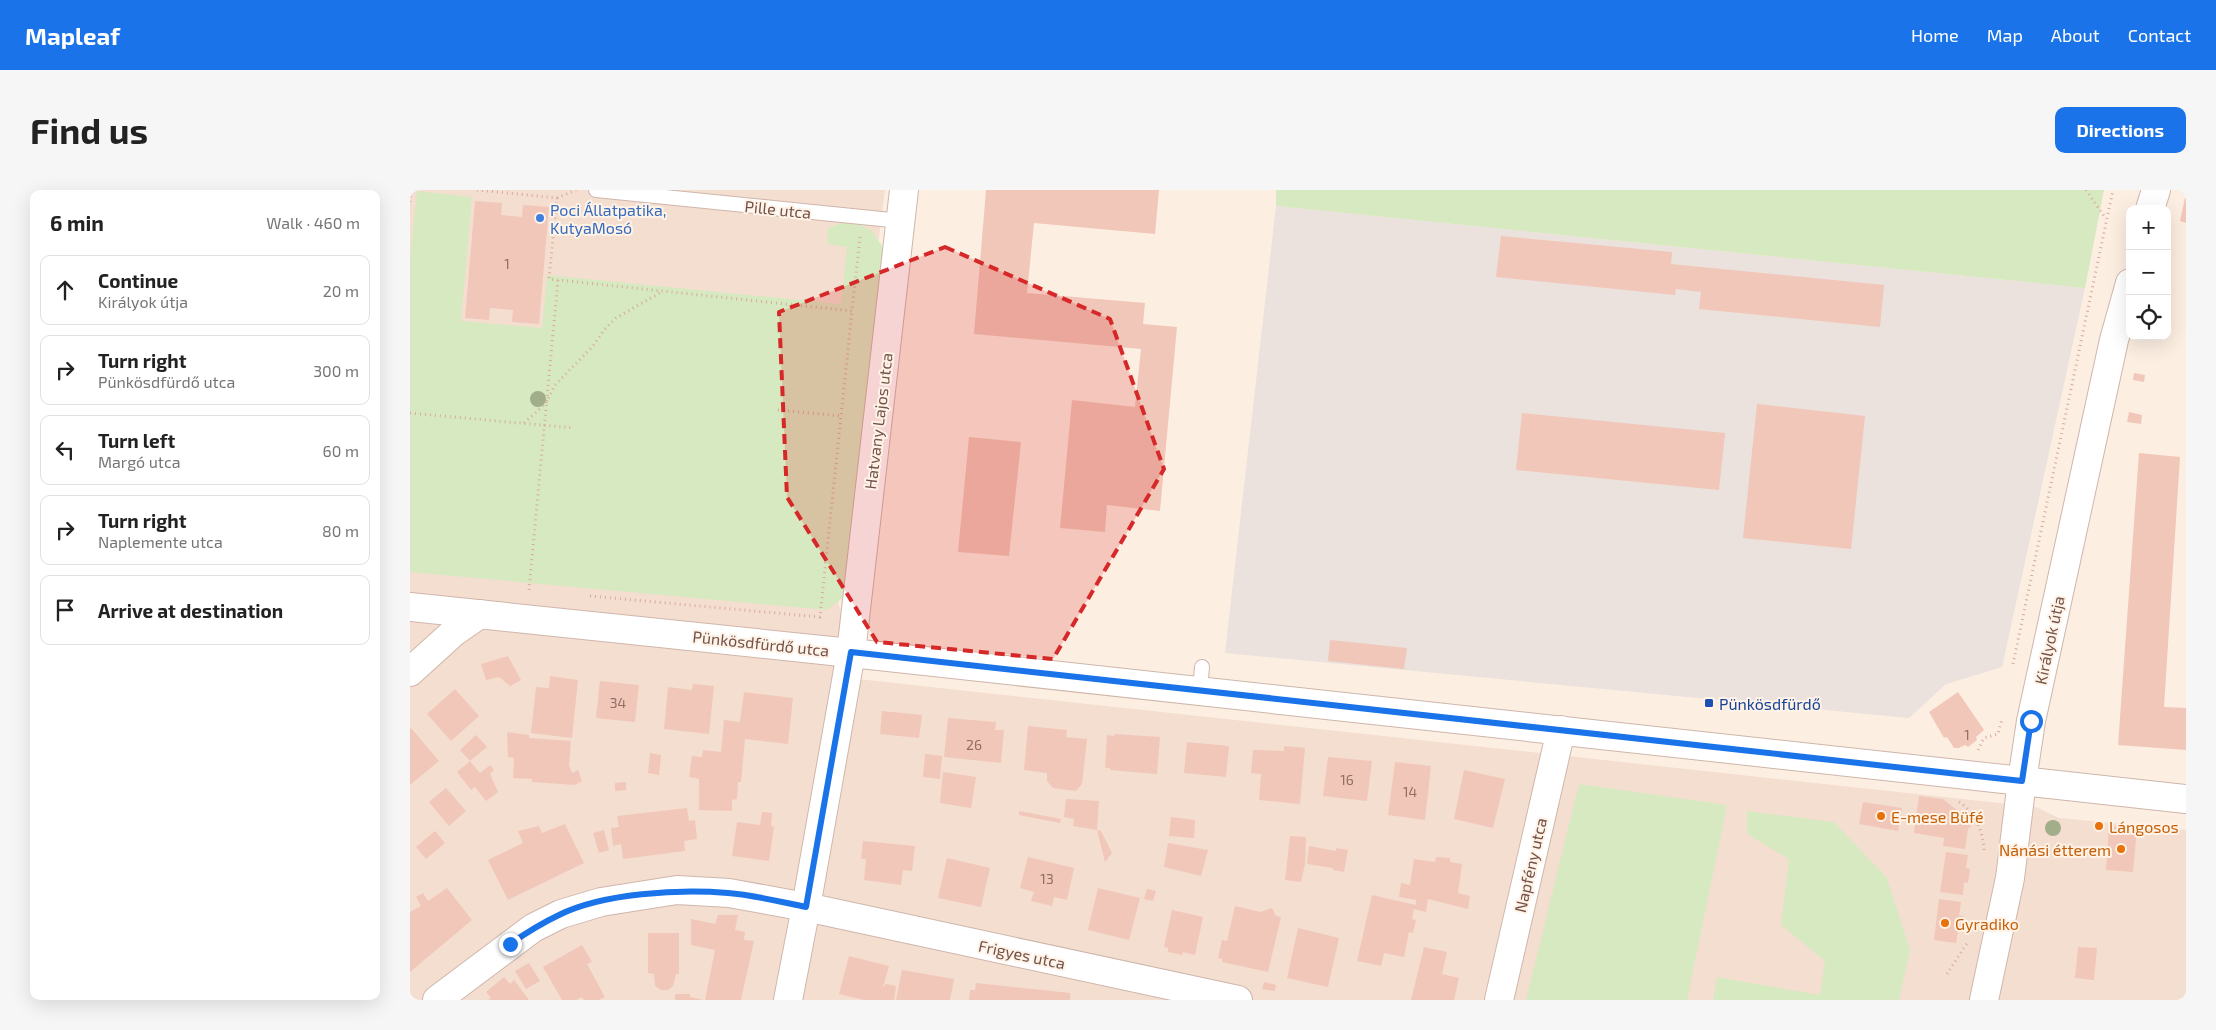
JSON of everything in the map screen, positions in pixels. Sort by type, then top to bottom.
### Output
[{"type":"street","name":"Hatvany Lajos utca","points":[[788,1000],[851,652],[904,190]]},
{"type":"street","points":[[2151,205],[2156,190]]},
{"type":"street","name":"Királyok útja","points":[[1984,1000],[2010,878],[2031,721],[2114,340],[2127,295]]},
{"type":"street","name":"Pünkösdfürdő utca","points":[[410,607],[851,652],[1201,679],[1562,730],[2186,799]]},
{"type":"street","points":[[410,672],[454,632],[480,614]]},
{"type":"street","name":"Napfény utca","points":[[1499,1000],[1562,730]]},
{"type":"street","name":"Frigyes utca","points":[[437,1000],[533,928],[560,914],[580,907],[677,890],[730,893],[806,907],[1238,1000]]},
{"type":"lane","name":"Pille utca","points":[[596,190],[901,221]]},
{"type":"path","points":[[410,202],[411,190]]},
{"type":"path","points":[[477,190],[557,198],[576,190]]},
{"type":"path","points":[[2086,190],[2107,219]]},
{"type":"path","points":[[2013,666],[2113,190]]},
{"type":"path","points":[[557,198],[549,279],[852,311]]},
{"type":"path","points":[[587,596],[820,617],[862,217]]},
{"type":"path","points":[[529,590],[558,280]]},
{"type":"path","points":[[524,423],[546,403],[555,385],[594,346],[604,330],[616,318],[664,291]]},
{"type":"path","points":[[778,410],[841,416]]},
{"type":"path","points":[[410,412],[574,428]]},
{"type":"path","points":[[519,590],[539,591]]},
{"type":"path","points":[[1984,738],[1998,734],[2002,715]]},
{"type":"path","points":[[1953,799],[1966,807],[1979,825],[1985,856]]},
{"type":"path","points":[[1947,974],[1968,940]]},
{"type":"highlighted area","points":[[945,247],[1110,319],[1164,469],[1053,659],[877,642],[787,497],[779,312]]},
{"type":"shaded area","points":[[410,190],[885,190],[835,589],[858,679],[2036,807],[2059,818],[2186,830],[2186,1000],[410,1000]]},
{"type":"shaded area","points":[[1276,206],[2085,288],[2002,667],[1946,684],[1909,718],[1225,653]]},
{"type":"green space","points":[[1276,190],[2104,190],[2085,288],[1276,206]]},
{"type":"green space","points":[[417,191],[472,197],[461,321],[542,328],[547,275],[841,304],[847,247],[827,244],[828,228],[850,220],[871,230],[887,253],[848,594],[827,610],[410,572],[410,258]]},
{"type":"green space","points":[[1579,784],[1727,805],[1687,1000],[1526,1000]]},
{"type":"green space","points":[[1747,811],[1834,822],[1887,878],[1910,950],[1899,1000],[1713,1000],[1717,977],[1820,995],[1825,961],[1781,925],[1789,859],[1747,834]]},
{"type":"building","points":[[986,190],[1159,190],[1155,234],[1034,223],[1027,293],[1145,303],[1143,324],[1177,327],[1160,511],[1107,505],[1105,532],[1060,528],[1072,400],[1135,407],[1141,349],[974,334]]},
{"type":"building","points":[[2186,198],[2186,223],[2180,221]]},
{"type":"building","points":[[475,201],[502,203],[501,215],[522,217],[523,205],[549,207],[539,324],[512,322],[513,310],[490,308],[489,320],[465,318]]},
{"type":"building","points":[[1501,236],[1672,252],[1671,264],[1884,285],[1880,327],[1699,309],[1701,292],[1676,289],[1675,295],[1496,277]]},
{"type":"building","points":[[2134,373],[2145,375],[2144,382],[2133,380]]},
{"type":"building","points":[[1757,404],[1865,416],[1851,549],[1743,538]]},
{"type":"building","points":[[2129,412],[2142,415],[2141,424],[2127,422]]},
{"type":"building","points":[[1522,413],[1725,433],[1719,490],[1516,470]]},
{"type":"building","points":[[969,437],[1021,442],[1009,556],[958,552]]},
{"type":"building","points":[[2139,453],[2180,457],[2164,707],[2186,708],[2186,750],[2118,745]]},
{"type":"building","points":[[1330,640],[1407,648],[1404,669],[1328,661]]},
{"type":"building","points":[[508,656],[521,680],[510,686],[499,677],[486,680],[481,664]]},
{"type":"building","points":[[550,676],[578,680],[572,738],[531,733],[536,687],[549,688]]},
{"type":"building","points":[[600,681],[639,685],[635,722],[596,718]]},
{"type":"building","points":[[693,684],[714,686],[709,734],[664,729],[668,687],[692,690]]},
{"type":"building","points":[[455,689],[479,716],[451,741],[427,714]]},
{"type":"building","points":[[744,692],[793,698],[788,744],[745,739],[741,782],[738,782],[737,799],[732,800],[732,811],[699,810],[699,779],[689,777],[692,756],[702,757],[703,750],[721,752],[724,720],[740,722]]},
{"type":"building","points":[[1958,692],[1984,730],[1976,737],[1977,740],[1968,747],[1965,745],[1954,748],[1947,737],[1944,738],[1929,712]]},
{"type":"building","points":[[882,711],[922,715],[919,738],[880,734]]},
{"type":"building","points":[[948,718],[996,722],[995,730],[1004,730],[1001,763],[944,757]]},
{"type":"building","points":[[1028,726],[1067,730],[1066,737],[1087,739],[1082,784],[1076,791],[1053,788],[1047,781],[1047,773],[1024,770]]},
{"type":"building","points":[[410,729],[439,761],[410,785]]},
{"type":"building","points":[[507,732],[529,735],[529,738],[571,741],[569,765],[572,773],[578,770],[582,781],[575,785],[532,782],[532,779],[513,778],[514,758],[508,757]]},
{"type":"building","points":[[1114,734],[1160,737],[1157,774],[1105,768],[1107,735],[1114,736]]},
{"type":"building","points":[[476,735],[487,747],[470,761],[460,750]]},
{"type":"building","points":[[1187,742],[1229,746],[1226,777],[1184,773]]},
{"type":"building","points":[[1284,746],[1305,748],[1300,804],[1259,800],[1261,774],[1251,773],[1253,750],[1284,751]]},
{"type":"building","points":[[650,753],[661,755],[659,775],[648,773]]},
{"type":"building","points":[[925,754],[942,756],[940,779],[923,777]]},
{"type":"building","points":[[1328,757],[1372,761],[1367,801],[1323,796]]},
{"type":"building","points":[[470,761],[480,773],[490,765],[494,770],[490,774],[498,792],[486,801],[475,787],[471,790],[457,772]]},
{"type":"building","points":[[1395,762],[1431,766],[1425,820],[1388,815]]},
{"type":"building","points":[[1464,770],[1505,779],[1493,828],[1454,819]]},
{"type":"building","points":[[943,772],[976,777],[971,808],[940,803]]},
{"type":"building","points":[[626,782],[626,790],[615,791],[615,783]]},
{"type":"building","points":[[446,788],[466,811],[449,826],[429,802]]},
{"type":"building","points":[[1919,796],[1943,799],[1958,811],[1958,815],[1961,813],[1971,826],[1968,829],[1965,849],[1943,846],[1944,838],[1914,833]]},
{"type":"building","points":[[1066,799],[1099,801],[1097,830],[1073,826],[1074,819],[1064,817]]},
{"type":"building","name":"E-mese Büfé","points":[[1863,802],[1902,808],[1898,831],[1859,824]]},
{"type":"building","points":[[687,808],[689,821],[695,820],[697,839],[684,841],[685,851],[623,859],[621,844],[613,846],[611,828],[619,827],[617,816]]},
{"type":"building","points":[[1019,811],[1061,819],[1060,823],[1019,815]]},
{"type":"building","points":[[762,812],[772,813],[771,826],[774,827],[769,861],[732,856],[737,822],[760,825]]},
{"type":"building","points":[[1171,817],[1195,820],[1194,838],[1169,836]]},
{"type":"building","points":[[565,824],[584,863],[508,900],[488,860],[523,843],[518,831],[539,826],[542,833]]},
{"type":"building","name":"Nánási étterem","points":[[2109,826],[2137,828],[2133,872],[2106,870]]},
{"type":"building","points":[[604,830],[609,850],[599,853],[593,833]]},
{"type":"building","points":[[1097,830],[1101,831],[1112,853],[1105,862]]},
{"type":"building","points":[[435,831],[445,843],[426,859],[416,847]]},
{"type":"building","points":[[1290,836],[1306,837],[1305,864],[1301,882],[1285,880]]},
{"type":"building","points":[[863,841],[915,846],[912,871],[903,870],[901,885],[864,880],[866,859],[861,859]]},
{"type":"building","points":[[1168,843],[1208,850],[1201,876],[1164,867]]},
{"type":"building","points":[[1309,846],[1336,851],[1336,848],[1348,850],[1344,872],[1333,870],[1333,868],[1307,864]]},
{"type":"building","points":[[1946,852],[1968,855],[1966,868],[1970,869],[1968,883],[1964,882],[1963,895],[1940,892]]},
{"type":"building","points":[[1028,857],[1074,868],[1067,900],[1054,897],[1052,906],[1031,901],[1034,892],[1020,888]]},
{"type":"building","points":[[1436,857],[1450,858],[1450,862],[1462,864],[1458,893],[1470,896],[1468,909],[1428,899],[1426,912],[1414,909],[1412,919],[1416,920],[1413,933],[1409,932],[1404,957],[1384,953],[1381,966],[1357,961],[1372,895],[1416,905],[1416,900],[1399,897],[1401,883],[1410,885],[1414,859],[1435,862]]},
{"type":"building","points":[[947,858],[990,868],[981,907],[938,898]]},
{"type":"building","points":[[447,888],[472,920],[410,972],[410,912],[421,906],[416,897],[423,893],[428,901]]},
{"type":"building","points":[[1098,888],[1140,898],[1129,940],[1088,930]]},
{"type":"building","points":[[1147,889],[1156,891],[1153,901],[1144,899]]},
{"type":"building","points":[[1939,899],[1961,902],[1959,916],[1964,916],[1962,932],[1958,931],[1956,943],[1934,940]]},
{"type":"building","points":[[1235,906],[1260,912],[1272,908],[1276,916],[1281,917],[1268,972],[1222,962],[1222,959],[1218,958],[1222,940],[1227,941]]},
{"type":"building","points":[[1172,910],[1203,917],[1195,955],[1183,952],[1182,955],[1168,952],[1168,948],[1164,947]]},
{"type":"building","points":[[718,915],[738,915],[735,930],[745,932],[744,940],[754,941],[741,1000],[705,1000],[715,950],[691,945],[691,919],[715,924]]},
{"type":"building","points":[[1298,928],[1339,938],[1328,987],[1287,978]]},
{"type":"building","points":[[648,933],[679,933],[679,974],[676,974],[673,986],[668,990],[661,990],[655,986],[654,974],[648,973]]},
{"type":"building","points":[[582,945],[592,962],[587,964],[605,997],[599,1000],[584,1000],[582,997],[576,1000],[562,1000],[543,967]]},
{"type":"building","points":[[1424,947],[1447,952],[1442,974],[1459,978],[1454,1000],[1411,1000]]},
{"type":"building","points":[[2078,947],[2097,948],[2094,980],[2075,978]]},
{"type":"building","points":[[849,956],[889,966],[883,987],[886,984],[896,986],[894,1000],[864,1000],[839,994]]},
{"type":"building","points":[[529,963],[540,981],[526,989],[515,971]]},
{"type":"building","points":[[902,970],[954,979],[950,1000],[896,1000]]},
{"type":"building","points":[[504,977],[510,984],[514,980],[529,1000],[488,1000],[491,998],[486,992]]},
{"type":"building","points":[[1264,982],[1276,985],[1275,991],[1262,989]]},
{"type":"building","points":[[976,983],[1070,993],[1070,1000],[969,1000],[970,990],[975,990]]},
{"type":"building","points":[[675,994],[690,994],[690,997],[703,1000],[675,1000]]},
{"type":"place","name":"Poci Állatpatika, KutyaMosó","points":[[540,218]]},
{"type":"place","name":"Pünkösdfürdő","points":[[1709,703]]},
{"type":"place","name":"E-mese Büfé","points":[[1881,816]]},
{"type":"place","name":"Lángosos","points":[[2099,826]]},
{"type":"place","name":"Nánási étterem","points":[[2121,849]]},
{"type":"place","name":"Gyradiko","points":[[1945,923]]},
{"type":"route","points":[[510,944],[533,928],[560,914],[580,907],[633,896],[677,890],[730,893],[806,907],[851,652],[2022,781],[2031,721]]}]
